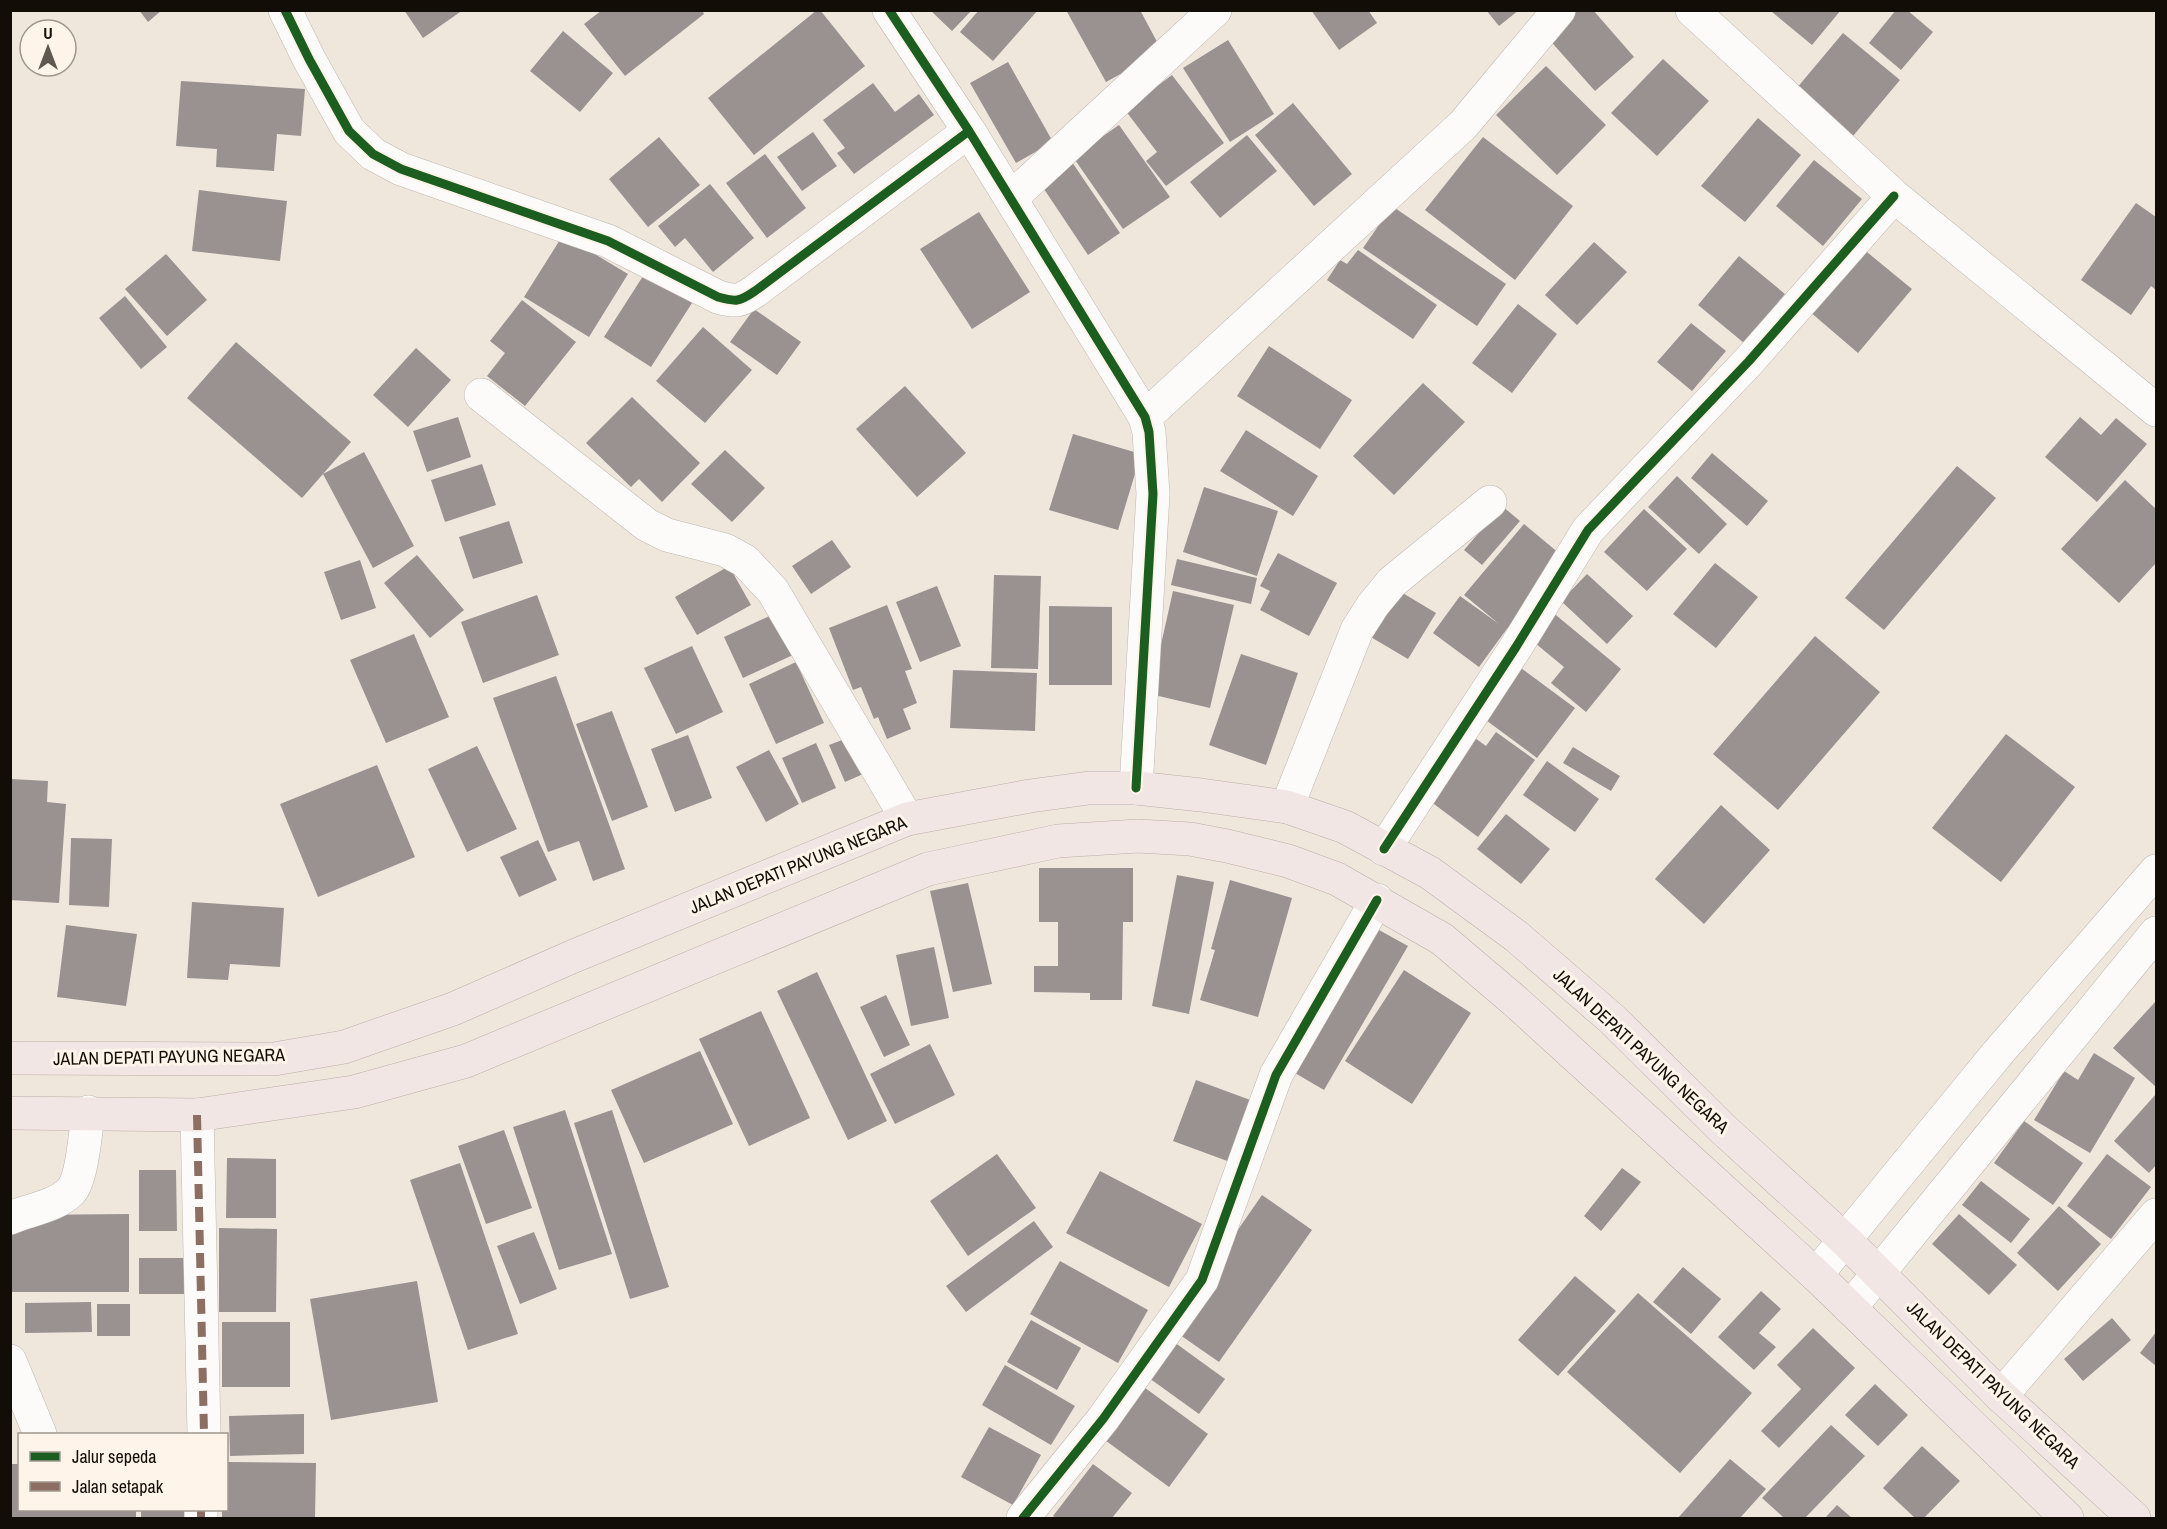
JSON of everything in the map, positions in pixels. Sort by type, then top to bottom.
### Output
[{"type":"highway","name":"JALAN DEPATI PAYUNG NEGARA","points":[[10,1058],[274,1059],[344,1047],[453,1009],[574,956],[907,819],[1030,796],[1089,788],[1136,788],[1287,807],[1345,827],[1430,873],[1516,936],[1612,1019],[1723,1129],[1846,1241],[2001,1396],[2134,1518]]},
{"type":"highway","points":[[10,1113],[88,1112],[197,1115],[354,1092],[466,1060],[928,869],[1058,841],[1138,836],[1208,842],[1288,861],[1337,879],[1442,939],[1515,1001],[1816,1275],[2056,1515]]},
{"type":"street","points":[[285,10],[309,59],[349,130],[373,154],[401,170],[608,241],[717,297],[732,301],[742,300],[748,296],[969,130]]},
{"type":"street","points":[[1011,198],[1215,10]]},
{"type":"street","points":[[1145,417],[1463,125],[1559,10]]},
{"type":"street","points":[[1692,10],[1894,196],[2157,410]]},
{"type":"street","points":[[898,14],[1145,417],[1149,432],[1153,495],[1136,788]]},
{"type":"street","points":[[1384,849],[1516,647],[1588,530],[1749,361],[1894,196]]},
{"type":"street","points":[[481,395],[647,525],[667,535],[725,550],[745,561],[772,591],[907,819]]},
{"type":"street","points":[[1287,807],[1357,630],[1373,605],[1392,582],[1490,502]]},
{"type":"street","points":[[1816,1275],[1997,1054],[2157,871]]},
{"type":"street","points":[[1023,1518],[1103,1419],[1202,1280],[1276,1074],[1377,900]]},
{"type":"street","points":[[1850,1308],[2157,933]]},
{"type":"street","points":[[10,1218],[54,1202],[70,1192],[77,1182],[88,1112]]},
{"type":"street","points":[[197,1115],[204,1433]]},
{"type":"street","points":[[2001,1396],[2157,1215]]},
{"type":"street","points":[[10,1361],[40,1433]]},
{"type":"building","points":[[139,10],[162,10],[148,22]]},
{"type":"building","points":[[404,10],[463,10],[423,38]]},
{"type":"building","points":[[602,10],[702,10],[704,14],[625,76],[584,24]]},
{"type":"building","points":[[817,10],[820,10],[865,66],[754,155],[708,98]]},
{"type":"building","points":[[930,10],[972,10],[952,31]]},
{"type":"building","points":[[979,10],[1038,10],[993,61],[960,32]]},
{"type":"building","points":[[1066,10],[1140,10],[1162,51],[1106,82]]},
{"type":"building","points":[[1311,10],[1368,10],[1377,23],[1339,50]]},
{"type":"building","points":[[1486,10],[1519,10],[1499,26]]},
{"type":"building","points":[[1575,10],[1593,10],[1634,57],[1595,91],[1546,36]]},
{"type":"building","points":[[1774,10],[1841,10],[1812,45],[1772,12]]},
{"type":"building","points":[[1896,10],[1907,10],[1933,32],[1901,70],[1869,43]]},
{"type":"building","points":[[563,31],[613,73],[580,112],[530,71]]},
{"type":"building","points":[[1843,33],[1900,80],[1853,136],[1796,89]]},
{"type":"building","points":[[1228,40],[1274,114],[1230,142],[1183,68]]},
{"type":"building","points":[[1663,59],[1709,101],[1657,156],[1611,113]]},
{"type":"building","points":[[1008,62],[1053,142],[1016,163],[970,83]]},
{"type":"building","points":[[1546,66],[1606,125],[1557,175],[1496,115]]},
{"type":"building","points":[[1172,75],[1224,143],[1166,186],[1146,161],[1157,152],[1125,110]]},
{"type":"building","points":[[181,81],[305,89],[301,136],[277,134],[274,171],[216,167],[217,149],[176,146]]},
{"type":"building","points":[[873,83],[895,112],[919,94],[934,115],[854,174],[837,153],[845,148],[823,120]]},
{"type":"building","points":[[1293,103],[1352,174],[1314,206],[1255,135]]},
{"type":"building","points":[[1758,118],[1801,155],[1745,222],[1701,186]]},
{"type":"building","points":[[1119,125],[1170,197],[1123,229],[1073,157]]},
{"type":"building","points":[[813,132],[837,166],[802,191],[777,157]]},
{"type":"building","points":[[1247,135],[1277,171],[1220,218],[1190,182]]},
{"type":"building","points":[[659,137],[700,185],[648,227],[609,179]]},
{"type":"building","points":[[1483,137],[1573,206],[1515,280],[1425,210]]},
{"type":"building","points":[[765,154],[806,208],[767,238],[726,183]]},
{"type":"building","points":[[1814,160],[1862,199],[1823,246],[1776,206]]},
{"type":"building","points":[[1072,162],[1120,233],[1088,255],[1040,183]]},
{"type":"building","points":[[710,184],[754,238],[713,272],[685,238],[675,247],[658,226]]},
{"type":"building","points":[[199,190],[287,201],[280,261],[192,251]]},
{"type":"building","points":[[2136,203],[2156,217],[2156,290],[2151,286],[2131,315],[2081,280]]},
{"type":"building","points":[[1392,206],[1506,284],[1477,326],[1363,248]]},
{"type":"building","points":[[979,212],[1030,292],[972,329],[920,249]]},
{"type":"building","points":[[563,235],[628,274],[589,337],[524,297]]},
{"type":"building","points":[[1594,242],[1627,272],[1577,325],[1545,295]]},
{"type":"building","points":[[1862,248],[1912,289],[1858,353],[1809,311]]},
{"type":"building","points":[[1358,250],[1437,305],[1413,339],[1327,280],[1340,260],[1347,264]]},
{"type":"building","points":[[166,254],[207,300],[167,336],[125,289]]},
{"type":"building","points":[[1739,256],[1785,294],[1744,343],[1698,305]]},
{"type":"building","points":[[645,273],[692,303],[651,367],[604,337]]},
{"type":"building","points":[[125,296],[167,347],[141,369],[99,318]]},
{"type":"building","points":[[522,300],[576,342],[525,406],[487,376],[505,353],[490,341]]},
{"type":"building","points":[[1518,304],[1557,334],[1512,393],[1472,363]]},
{"type":"building","points":[[754,309],[801,342],[777,375],[730,342]]},
{"type":"building","points":[[1691,323],[1726,351],[1692,391],[1657,362]]},
{"type":"building","points":[[703,327],[752,370],[705,423],[656,381]]},
{"type":"building","points":[[236,342],[351,442],[302,498],[187,398]]},
{"type":"building","points":[[1269,346],[1352,400],[1320,449],[1237,396]]},
{"type":"building","points":[[416,348],[451,380],[408,427],[373,395]]},
{"type":"building","points":[[1423,383],[1465,422],[1394,495],[1353,456]]},
{"type":"building","points":[[905,386],[966,453],[917,497],[856,429]]},
{"type":"building","points":[[632,397],[700,463],[662,502],[639,479],[631,487],[586,443]]},
{"type":"building","points":[[458,417],[471,457],[427,472],[413,431]]},
{"type":"building","points":[[2080,417],[2101,435],[2116,418],[2147,444],[2097,502],[2045,457]]},
{"type":"building","points":[[1246,430],[1318,476],[1293,516],[1220,471]]},
{"type":"building","points":[[1073,434],[1141,454],[1118,530],[1049,510]]},
{"type":"building","points":[[725,450],[765,488],[732,522],[691,484]]},
{"type":"building","points":[[364,452],[414,546],[373,568],[323,474]]},
{"type":"building","points":[[1712,453],[1768,501],[1747,526],[1691,478]]},
{"type":"building","points":[[482,464],[496,505],[445,522],[431,480]]},
{"type":"building","points":[[1957,466],[1996,498],[1884,630],[1845,598]]},
{"type":"building","points":[[1677,476],[1727,524],[1699,554],[1648,507]]},
{"type":"building","points":[[2125,480],[2156,509],[2156,563],[2119,603],[2061,549]]},
{"type":"building","points":[[1204,487],[1278,511],[1257,576],[1183,552]]},
{"type":"building","points":[[1502,506],[1520,521],[1482,565],[1464,550]]},
{"type":"building","points":[[1644,509],[1687,549],[1647,591],[1604,552]]},
{"type":"building","points":[[509,521],[523,563],[473,579],[459,537]]},
{"type":"building","points":[[1524,524],[1566,559],[1506,630],[1479,667],[1433,633],[1460,596],[1499,624],[1464,595]]},
{"type":"building","points":[[832,540],[851,567],[811,594],[792,566]]},
{"type":"building","points":[[1278,553],[1337,583],[1309,636],[1260,610],[1270,591],[1260,586]]},
{"type":"building","points":[[417,555],[464,610],[430,638],[384,583]]},
{"type":"building","points":[[1177,559],[1257,578],[1251,604],[1171,585]]},
{"type":"building","points":[[360,560],[376,608],[341,620],[324,572]]},
{"type":"building","points":[[1715,563],[1758,597],[1716,648],[1673,614]]},
{"type":"building","points":[[729,566],[751,605],[697,635],[675,597]]},
{"type":"building","points":[[1587,574],[1633,616],[1607,644],[1561,601]]},
{"type":"building","points":[[994,575],[1041,576],[1038,669],[991,668]]},
{"type":"building","points":[[937,586],[961,646],[920,662],[896,602]]},
{"type":"building","points":[[1396,589],[1436,613],[1408,659],[1369,636]]},
{"type":"building","points":[[1173,591],[1234,605],[1210,708],[1150,694]]},
{"type":"building","points":[[537,595],[559,655],[483,683],[461,622]]},
{"type":"building","points":[[887,605],[912,669],[905,671],[917,703],[903,709],[911,729],[887,739],[878,717],[874,719],[861,687],[853,690],[829,628]]},
{"type":"building","points":[[1049,606],[1112,607],[1112,685],[1049,685]]},
{"type":"building","points":[[1551,611],[1621,669],[1586,712],[1551,683],[1564,667],[1529,638]]},
{"type":"building","points":[[774,614],[793,655],[743,678],[724,637]]},
{"type":"building","points":[[414,634],[449,717],[386,743],[350,660]]},
{"type":"building","points":[[1815,636],[1880,692],[1778,810],[1713,754]]},
{"type":"building","points":[[692,646],[723,712],[676,734],[644,668]]},
{"type":"building","points":[[1241,654],[1298,673],[1266,765],[1209,745]]},
{"type":"building","points":[[796,662],[824,723],[776,744],[749,684]]},
{"type":"building","points":[[1513,662],[1575,708],[1537,758],[1475,712]]},
{"type":"building","points":[[953,670],[1037,673],[1035,731],[950,728]]},
{"type":"building","points":[[556,676],[625,869],[593,881],[579,841],[548,852],[493,698]]},
{"type":"building","points":[[612,711],[648,807],[612,821],[576,724]]},
{"type":"building","points":[[1496,732],[1535,760],[1478,837],[1422,795],[1468,733],[1486,746]]},
{"type":"building","points":[[2006,734],[2075,787],[2001,882],[1932,828]]},
{"type":"building","points":[[688,735],[712,798],[675,812],[651,749]]},
{"type":"building","points":[[855,735],[870,771],[845,782],[829,745]]},
{"type":"building","points":[[816,743],[836,788],[802,803],[782,758]]},
{"type":"building","points":[[477,746],[517,829],[467,852],[428,769]]},
{"type":"building","points":[[1573,747],[1620,776],[1611,791],[1563,763]]},
{"type":"building","points":[[769,750],[799,804],[766,822],[736,767]]},
{"type":"building","points":[[1547,761],[1599,799],[1575,832],[1523,795]]},
{"type":"building","points":[[377,765],[415,857],[318,897],[280,804]]},
{"type":"building","points":[[11,779],[48,781],[47,802],[66,804],[59,903],[10,900]]},
{"type":"building","points":[[1721,805],[1770,850],[1704,924],[1655,879]]},
{"type":"building","points":[[1506,814],[1550,849],[1521,884],[1477,849]]},
{"type":"building","points":[[71,838],[112,839],[109,907],[69,905]]},
{"type":"building","points":[[538,840],[557,880],[519,897],[500,857]]},
{"type":"building","points":[[1039,868],[1133,868],[1133,922],[1123,922],[1122,1000],[1090,1000],[1090,993],[1034,992],[1034,966],[1058,966],[1058,922],[1039,922]]},
{"type":"building","points":[[1177,875],[1214,882],[1189,1014],[1152,1006]]},
{"type":"building","points":[[1230,880],[1292,898],[1258,1017],[1200,1000],[1215,950],[1211,949]]},
{"type":"building","points":[[968,883],[992,984],[953,992],[930,891]]},
{"type":"building","points":[[192,902],[284,908],[280,967],[230,964],[228,980],[187,978]]},
{"type":"building","points":[[66,925],[137,934],[126,1006],[57,997]]},
{"type":"building","points":[[1379,930],[1408,946],[1324,1090],[1295,1073]]},
{"type":"building","points":[[934,947],[949,1018],[911,1026],[896,955]]},
{"type":"building","points":[[1404,970],[1471,1013],[1412,1104],[1345,1061]]},
{"type":"building","points":[[817,972],[887,1121],[848,1140],[777,991]]},
{"type":"building","points":[[886,995],[910,1045],[884,1057],[860,1007]]},
{"type":"building","points":[[2156,1001],[2156,1087],[2113,1048]]},
{"type":"building","points":[[761,1011],[810,1118],[749,1146],[699,1039]]},
{"type":"building","points":[[930,1044],[955,1095],[895,1124],[870,1074]]},
{"type":"building","points":[[700,1051],[733,1124],[644,1163],[611,1090]]},
{"type":"building","points":[[2094,1053],[2135,1078],[2090,1153],[2034,1120],[2064,1071],[2078,1080]]},
{"type":"building","points":[[1196,1080],[1253,1101],[1230,1162],[1173,1141]]},
{"type":"building","points":[[2156,1094],[2156,1165],[2149,1173],[2114,1141]]},
{"type":"building","points":[[565,1110],[612,1254],[559,1270],[513,1127]]},
{"type":"building","points":[[612,1110],[669,1287],[630,1299],[574,1123]]},
{"type":"building","points":[[2024,1121],[2083,1163],[2053,1205],[1994,1163]]},
{"type":"building","points":[[504,1130],[532,1208],[486,1224],[458,1146]]},
{"type":"building","points":[[997,1154],[1036,1208],[968,1256],[930,1201]]},
{"type":"building","points":[[2107,1154],[2151,1187],[2111,1239],[2067,1206]]},
{"type":"building","points":[[227,1158],[276,1159],[276,1218],[226,1218]]},
{"type":"building","points":[[460,1163],[518,1334],[468,1350],[410,1180]]},
{"type":"building","points":[[1622,1168],[1641,1182],[1601,1231],[1584,1216]]},
{"type":"building","points":[[139,1170],[176,1170],[177,1231],[139,1231]]},
{"type":"building","points":[[1100,1171],[1202,1224],[1169,1287],[1066,1233]]},
{"type":"building","points":[[1981,1181],[2030,1219],[2011,1243],[1962,1205]]},
{"type":"building","points":[[1262,1195],[1312,1230],[1219,1362],[1170,1328]]},
{"type":"building","points":[[2059,1206],[2101,1244],[2058,1291],[2017,1253]]},
{"type":"building","points":[[129,1214],[129,1292],[10,1292],[10,1226],[27,1215]]},
{"type":"building","points":[[1959,1214],[2017,1265],[1989,1295],[1932,1244]]},
{"type":"building","points":[[1034,1221],[1053,1247],[966,1312],[946,1286]]},
{"type":"building","points":[[219,1228],[277,1229],[276,1312],[219,1312]]},
{"type":"building","points":[[534,1232],[557,1289],[520,1304],[497,1246]]},
{"type":"building","points":[[139,1258],[184,1258],[184,1294],[139,1294]]},
{"type":"building","points":[[1060,1261],[1148,1310],[1118,1363],[1030,1314]]},
{"type":"building","points":[[1683,1267],[1721,1299],[1691,1334],[1653,1302]]},
{"type":"building","points":[[1575,1276],[1616,1311],[1558,1376],[1518,1340]]},
{"type":"building","points":[[417,1281],[438,1402],[331,1420],[310,1299]]},
{"type":"building","points":[[1761,1291],[1781,1309],[1759,1333],[1776,1347],[1754,1370],[1718,1337]]},
{"type":"building","points":[[1638,1293],[1752,1393],[1680,1473],[1567,1372]]},
{"type":"building","points":[[91,1302],[92,1332],[25,1333],[25,1303]]},
{"type":"building","points":[[97,1304],[130,1304],[130,1336],[97,1336]]},
{"type":"building","points":[[2112,1318],[2131,1340],[2083,1381],[2064,1359]]},
{"type":"building","points":[[1031,1320],[1081,1348],[1057,1390],[1007,1362]]},
{"type":"building","points":[[222,1322],[290,1322],[290,1387],[222,1387]]},
{"type":"building","points":[[1813,1328],[1855,1368],[1779,1448],[1761,1431],[1801,1389],[1777,1365]]},
{"type":"building","points":[[2156,1332],[2156,1366],[2140,1353]]},
{"type":"building","points":[[1174,1342],[1225,1379],[1199,1414],[1149,1378]]},
{"type":"building","points":[[1005,1365],[1075,1406],[1051,1445],[982,1405]]},
{"type":"building","points":[[1137,1382],[1208,1434],[1169,1487],[1098,1435]]},
{"type":"building","points":[[1875,1384],[1908,1415],[1878,1446],[1845,1415]]},
{"type":"building","points":[[304,1414],[304,1454],[230,1456],[229,1416]]},
{"type":"building","points":[[1831,1425],[1865,1456],[1805,1518],[1784,1518],[1762,1498]]},
{"type":"building","points":[[989,1427],[1041,1455],[1013,1505],[961,1477]]},
{"type":"building","points":[[1922,1446],[1960,1481],[1924,1518],[1915,1518],[1883,1488]]},
{"type":"building","points":[[1730,1459],[1766,1489],[1740,1518],[1678,1518]]},
{"type":"building","points":[[228,1462],[316,1463],[315,1518],[222,1518],[222,1511],[228,1511]]},
{"type":"building","points":[[10,1464],[18,1464],[18,1511],[136,1511],[136,1518],[10,1518]]},
{"type":"building","points":[[1093,1464],[1132,1493],[1112,1518],[1056,1518],[1053,1516]]},
{"type":"building","points":[[1837,1505],[1852,1518],[1825,1518]]},
{"type":"building","points":[[141,1511],[192,1511],[192,1518],[141,1518]]},
{"type":"marked path","points":[[197,1115],[204,1433]]},
{"type":"marked path","points":[[201,1511],[201,1518]]},
{"type":"cycle path","points":[[285,10],[349,131],[373,154],[401,169],[608,241],[718,297],[729,300],[741,299],[755,291],[969,131]]},
{"type":"cycle path","points":[[889,10],[969,131],[1145,417],[1149,432],[1153,494],[1136,788]]},
{"type":"cycle path","points":[[1384,849],[1516,647],[1588,530],[1749,361],[1894,196]]},
{"type":"cycle path","points":[[1023,1518],[1103,1419],[1202,1280],[1276,1075],[1377,900]]}]
